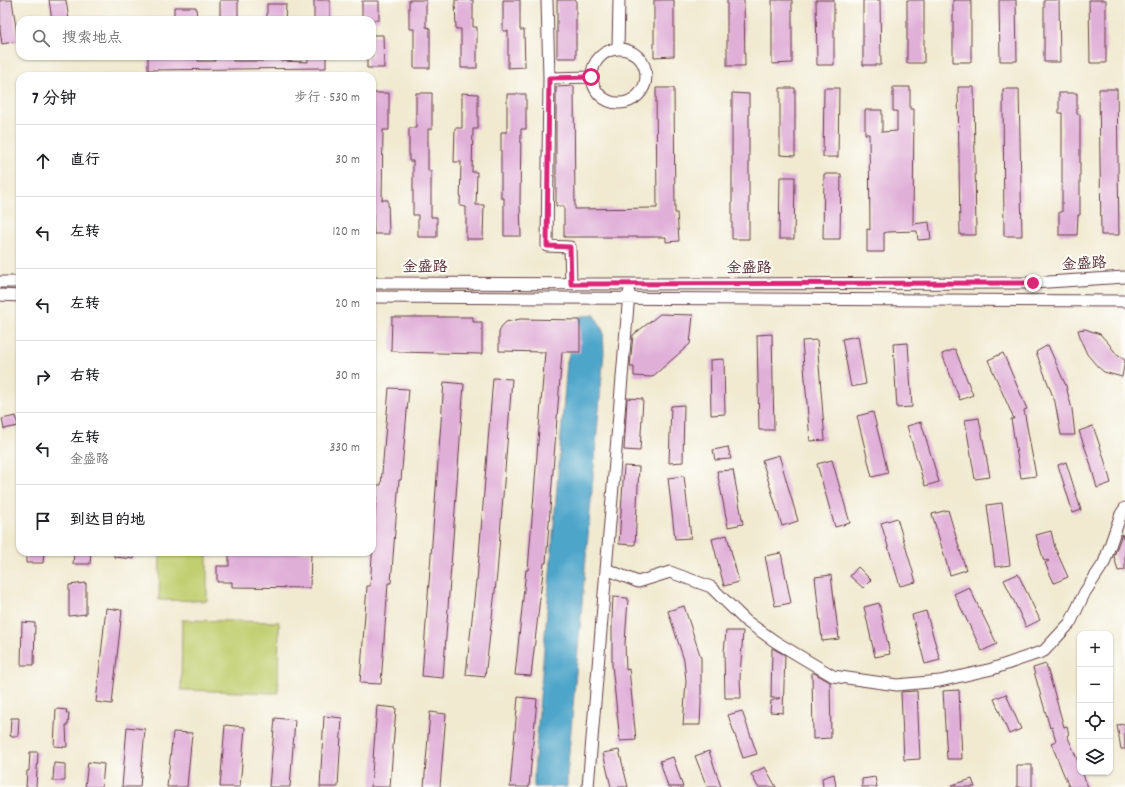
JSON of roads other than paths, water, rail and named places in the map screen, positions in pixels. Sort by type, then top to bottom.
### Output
[{"type":"street","points":[[547,0],[549,78],[547,246],[570,247],[571,284]]},
{"type":"street","points":[[618,49],[619,0]]},
{"type":"street","points":[[618,49],[629,51],[638,56],[644,65],[646,76],[644,86],[639,96],[630,102],[619,104],[609,102],[600,96],[594,88],[591,77],[593,66],[599,57],[608,51],[618,49]]},
{"type":"street","points":[[549,78],[591,77]]},
{"type":"street","name":"金盛路","points":[[376,283],[1033,283],[1125,277]]},
{"type":"street","points":[[1112,278],[1125,281]]},
{"type":"street","points":[[0,282],[16,282]]},
{"type":"street","points":[[588,787],[630,284]]},
{"type":"street","points":[[0,296],[16,296]]},
{"type":"street","name":"金盛路","points":[[376,297],[1122,300]]},
{"type":"street","points":[[606,569],[638,582],[670,572],[711,587],[746,621],[776,642],[833,676],[897,684],[940,681],[992,669],[1044,651],[1070,623],[1085,592],[1104,563],[1121,514],[1125,508]]},
{"type":"water","points":[[595,315],[603,331],[604,352],[567,787],[534,787],[567,361],[579,320],[582,316]]}]
